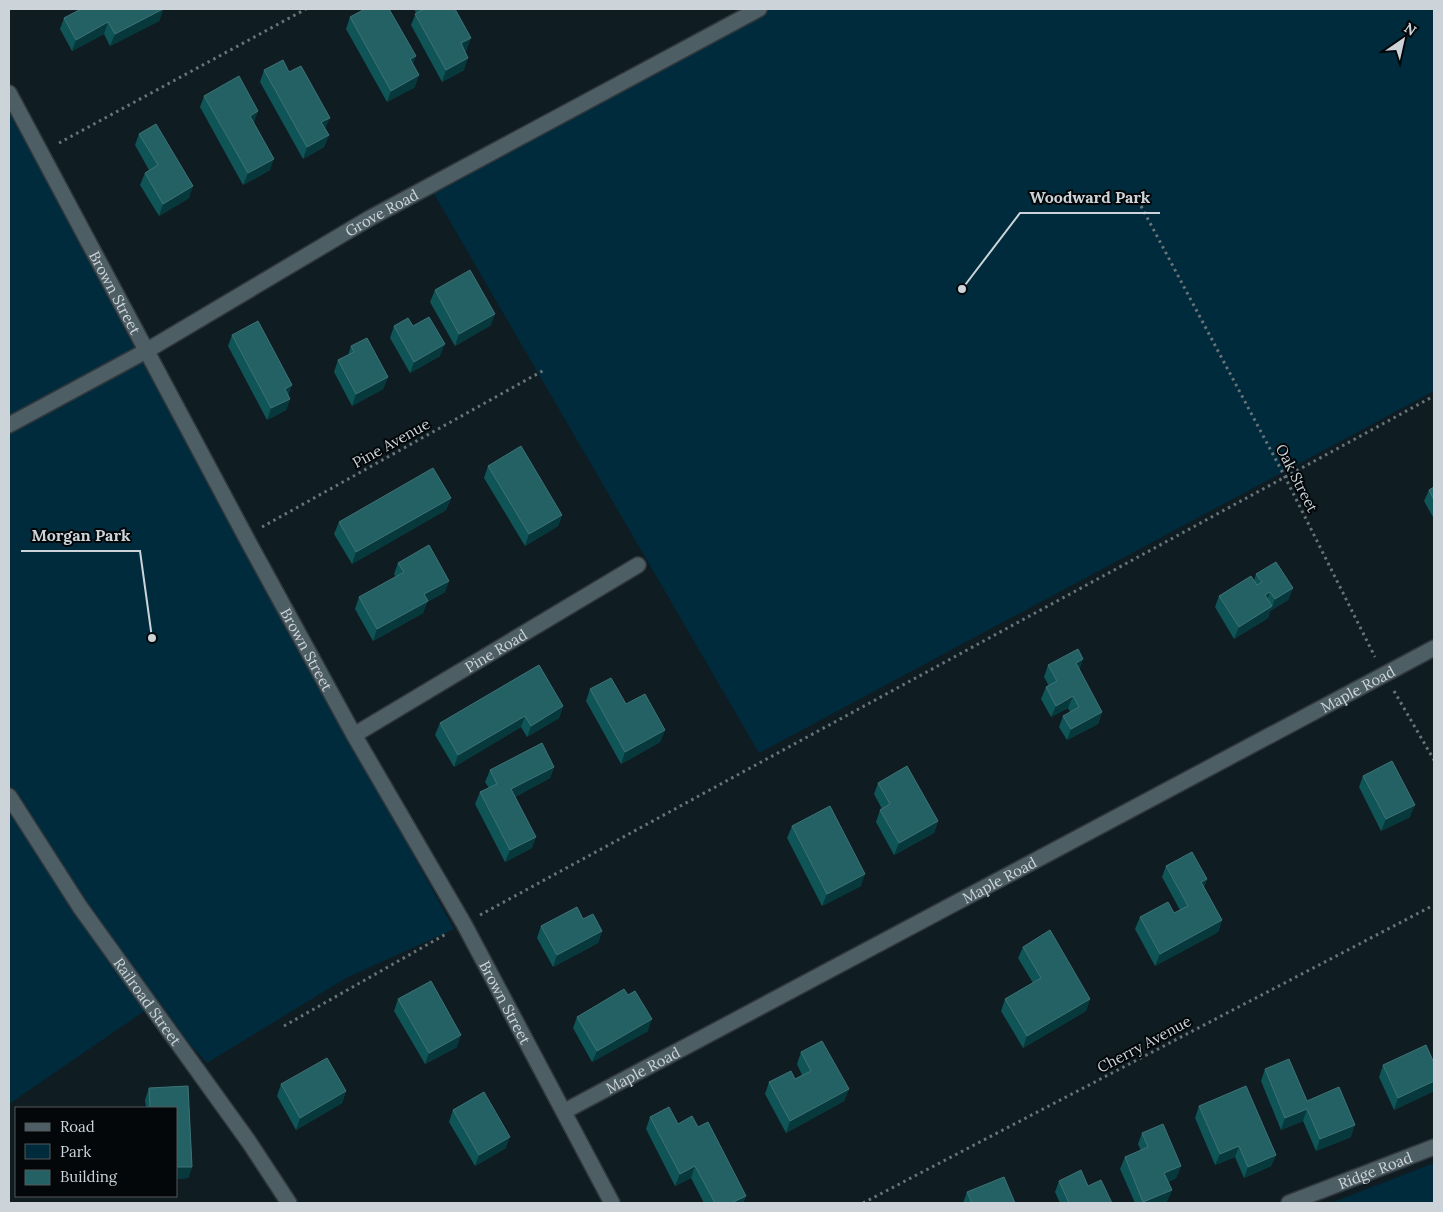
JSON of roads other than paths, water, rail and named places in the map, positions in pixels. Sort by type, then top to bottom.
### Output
[{"type":"street","name":"Grove Road","points":[[9,425],[146,351],[370,218],[759,9]]},
{"type":"street","name":"Brown Street","points":[[9,93],[354,736],[464,924],[565,1111],[612,1203]]},
{"type":"street","name":"Pine Road","points":[[354,736],[638,565]]},
{"type":"street","name":"Maple Road","points":[[565,1111],[1385,676],[1434,648]]},
{"type":"street","name":"Railroad Street","points":[[9,796],[80,907],[249,1142],[289,1203]]},
{"type":"street","name":"Ridge Road","points":[[1288,1203],[1434,1146]]},
{"type":"place","name":"Woodward Park","points":[[962,289]]},
{"type":"place","name":"Morgan Park","points":[[152,638]]}]
